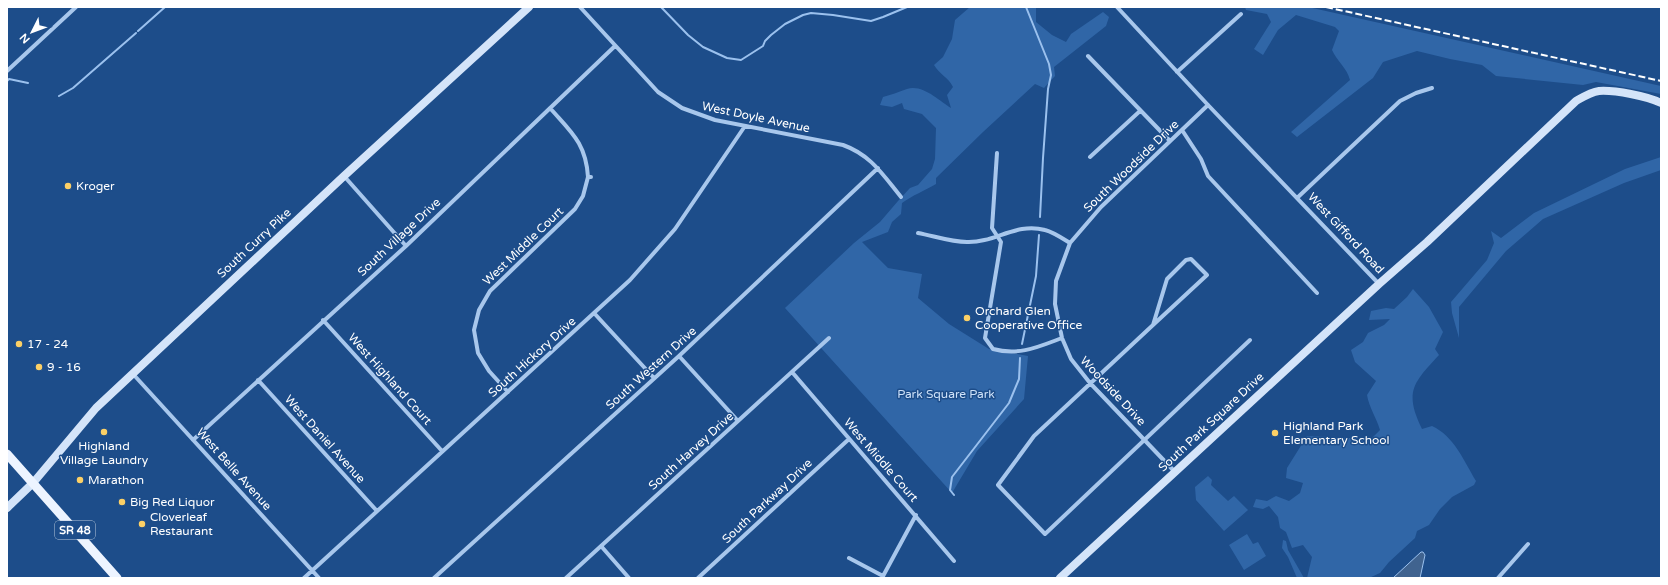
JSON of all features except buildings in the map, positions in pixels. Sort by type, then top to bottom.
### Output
[{"type":"main road","name":"SR 48","points":[[7,454],[117,578]]},
{"type":"street","points":[[7,71],[76,7]]},
{"type":"street","name":"South Curry Pike","points":[[7,508],[33,483],[96,408],[344,176],[529,7]]},
{"type":"street","name":"West Doyle Avenue","points":[[580,7],[658,92],[674,104],[691,113],[746,126],[843,145],[860,152],[878,168],[900,197]]},
{"type":"street","name":"West Gifford Road","points":[[1117,7],[1378,284],[1427,242],[1571,106],[1584,96],[1598,91],[1606,91],[1628,94],[1661,103]]},
{"type":"street","points":[[1178,72],[1241,14]]},
{"type":"street","name":"South Village Drive","points":[[193,440],[406,246],[615,46]]},
{"type":"street","points":[[1088,56],[1170,141]]},
{"type":"street","points":[[1297,198],[1400,101],[1416,93],[1432,88]]},
{"type":"street","name":"South Woodside Drive","points":[[1070,243],[1101,208],[1208,105]]},
{"type":"street","name":"West Middle Court","points":[[508,392],[480,359],[473,330],[476,316],[484,298],[490,291],[573,212],[583,196],[590,177],[584,152],[576,138],[550,108]]},
{"type":"street","points":[[1090,157],[1140,110]]},
{"type":"street","name":"South Hickory Drive","points":[[304,578],[630,280],[667,240],[746,126]]},
{"type":"street","points":[[1182,130],[1201,159],[1208,176],[1317,293]]},
{"type":"street","points":[[997,153],[992,228],[1001,242],[985,338],[993,349],[1015,352],[1031,350],[1062,338]]},
{"type":"street","name":"South Western Drive","points":[[434,578],[679,356],[878,168]]},
{"type":"street","points":[[344,176],[406,246]]},
{"type":"street","points":[[918,233],[967,242],[998,237],[1018,229],[1033,228],[1046,230],[1070,243]]},
{"type":"street","name":"Woodside Drive","points":[[1070,243],[1056,282],[1055,304],[1062,338],[1071,359],[1090,383],[1175,472]]},
{"type":"street","points":[[1153,325],[1167,279],[1186,260],[1191,259],[1207,275],[1034,436],[998,485],[1045,534],[1250,340]]},
{"type":"street","name":"South Park Square Drive","points":[[1060,578],[1378,284]]},
{"type":"street","points":[[594,313],[654,378]]},
{"type":"street","name":"West Highland Court","points":[[323,320],[442,451]]},
{"type":"street","name":"South Harvey Drive","points":[[566,578],[829,338]]},
{"type":"street","points":[[679,356],[738,421]]},
{"type":"street","name":"West Middle Court","points":[[792,372],[954,561]]},
{"type":"street","name":"West Belle Avenue","points":[[133,374],[319,578]]},
{"type":"street","name":"West Daniel Avenue","points":[[258,380],[377,511]]},
{"type":"street","name":"South Parkway Drive","points":[[698,578],[849,439]]},
{"type":"street","points":[[850,558],[883,577],[916,515]]},
{"type":"street","points":[[1498,578],[1528,544]]},
{"type":"street","points":[[601,546],[629,578]]},
{"type":"green space","name":"Park Square Park","points":[[970,7],[1036,7],[1036,22],[1052,35],[1066,42],[1071,34],[1103,12],[1109,17],[1106,26],[1054,67],[1055,76],[1044,88],[1035,84],[936,178],[936,184],[902,203],[901,214],[892,222],[888,232],[862,242],[888,268],[922,274],[918,298],[949,324],[989,349],[1028,356],[1024,399],[977,451],[952,493],[785,308],[854,243],[880,222],[910,188],[918,185],[932,169],[935,159],[936,128],[922,114],[904,109],[902,103],[892,107],[880,105],[883,97],[913,88],[925,91],[951,108],[947,95],[953,87],[934,65],[943,57],[952,39],[955,20]]},
{"type":"green space","points":[[1245,7],[1308,7],[1661,86],[1661,94],[1596,82],[1583,85],[1496,76],[1482,65],[1417,51],[1383,62],[1373,78],[1297,137],[1291,132],[1350,80],[1347,72],[1336,58],[1332,50],[1339,31],[1335,27],[1296,15],[1278,30],[1263,55],[1254,49],[1271,22],[1267,14],[1246,10]]},
{"type":"green space","points":[[1661,157],[1661,170],[1624,183],[1543,219],[1506,251],[1459,307],[1459,338],[1452,313],[1451,302],[1487,260],[1494,243],[1491,231],[1501,238],[1534,213],[1625,169]]},
{"type":"green space","points":[[1413,289],[1429,307],[1443,332],[1435,349],[1439,355],[1417,381],[1414,389],[1413,406],[1416,416],[1422,429],[1432,426],[1440,430],[1446,436],[1463,457],[1476,481],[1474,485],[1452,497],[1440,509],[1429,525],[1417,531],[1415,538],[1389,562],[1380,573],[1369,578],[1307,578],[1312,557],[1303,545],[1292,548],[1286,532],[1280,528],[1278,517],[1269,506],[1263,509],[1253,507],[1256,499],[1267,501],[1276,496],[1289,501],[1300,493],[1303,483],[1286,478],[1287,468],[1307,436],[1371,439],[1380,430],[1369,404],[1367,395],[1376,381],[1355,362],[1351,350],[1363,342],[1368,333],[1384,325],[1390,319],[1369,320],[1371,311],[1386,308],[1394,309]]},
{"type":"green space","points":[[1208,476],[1212,480],[1211,485],[1228,501],[1234,496],[1248,510],[1224,531],[1196,500],[1195,487]]},
{"type":"green space","points":[[1247,534],[1253,544],[1258,542],[1266,556],[1244,570],[1229,545]]},
{"type":"green space","points":[[1283,540],[1286,541],[1288,550],[1304,578],[1297,578],[1288,557],[1282,548]]},
{"type":"shaded area","points":[[1421,552],[1425,555],[1420,578],[1393,578]]},
{"type":"waterway","points":[[138,31],[165,7]]},
{"type":"waterway","points":[[661,7],[688,35],[703,47],[727,58],[741,60],[763,46],[765,41],[785,24],[803,15],[811,13],[871,21],[907,7]]},
{"type":"waterway","points":[[1026,7],[1049,64],[1051,75],[1048,89],[1040,217]]},
{"type":"waterway","points":[[59,96],[73,88],[136,33]]},
{"type":"waterway","points":[[7,81],[9,79],[28,83]]},
{"type":"waterway","points":[[1022,344],[1036,276],[1039,235]]},
{"type":"waterway","points":[[954,495],[950,490],[952,477],[1009,403],[1019,379],[1020,358]]},
{"type":"railway","points":[[1326,7],[1661,81]]},
{"type":"place","name":"Kroger","points":[[68,186]]},
{"type":"place","name":"Orchard Glen Cooperative Office","points":[[967,318]]},
{"type":"place","name":"17 - 24","points":[[19,344]]},
{"type":"place","name":"9 - 16","points":[[39,367]]},
{"type":"place","name":"Highland Village Laundry","points":[[104,432]]},
{"type":"place","name":"Highland Park Elementary School","points":[[1275,433]]},
{"type":"place","name":"Marathon","points":[[80,480]]},
{"type":"place","name":"Big Red Liquor","points":[[122,502]]},
{"type":"place","name":"Cloverleaf Restaurant","points":[[142,524]]}]
